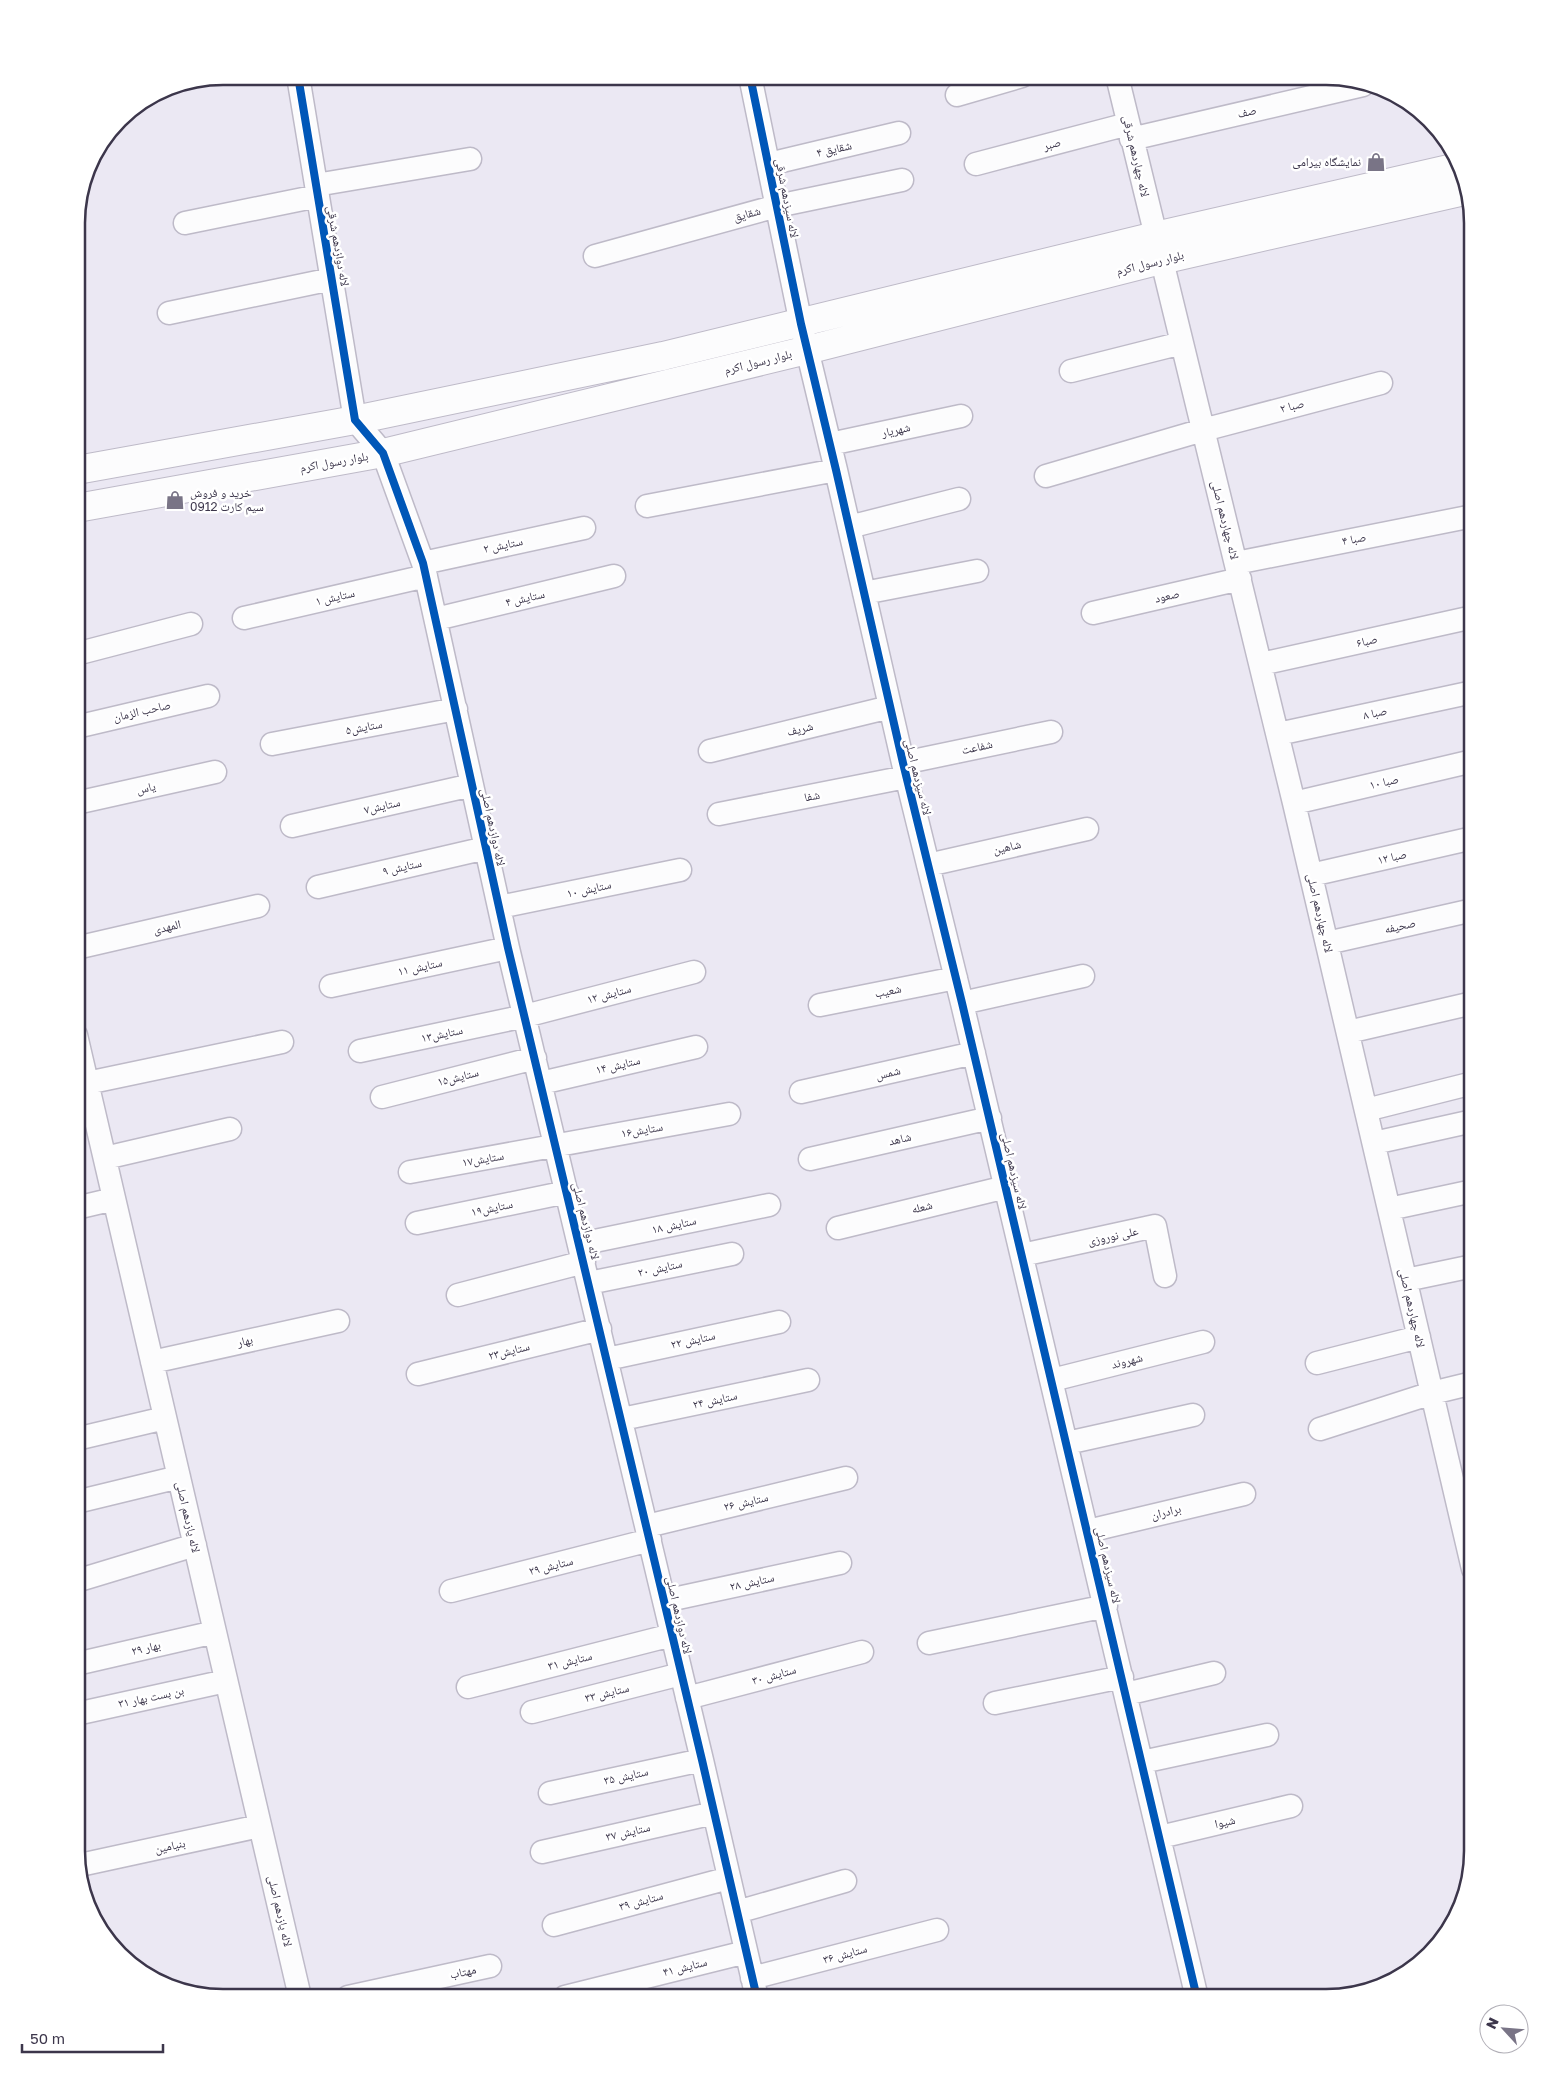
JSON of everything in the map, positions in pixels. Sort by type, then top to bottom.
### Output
[{"type":"main road","name":"بلوار رسول اکرم","points":[[85,506],[384,453],[804,337],[1158,248],[1453,168]]},
{"type":"main road","name":"بلوار رسول اکرم","points":[[1158,248],[1460,192]]},
{"type":"main road","name":"بلوار رسول اکرم","points":[[85,468],[355,420],[663,356],[804,337]]},
{"type":"street","name":"لاله دوازدهم شرقی","points":[[299,85],[355,420]]},
{"type":"street","name":"لاله سیزدهم شرقی","points":[[752,85],[804,337]]},
{"type":"street","points":[[958,95],[992,85]]},
{"type":"street","name":"لاله چهاردهم شرقی","points":[[1119,85],[1158,248]]},
{"type":"street","name":"صف","points":[[1130,131],[1350,88]]},
{"type":"street","name":"صبر","points":[[976,164],[1130,131]]},
{"type":"street","name":"شقایق ۴","points":[[769,164],[900,133]]},
{"type":"street","points":[[185,223],[317,191],[470,159]]},
{"type":"street","name":"شقایق","points":[[595,256],[777,206],[902,180]]},
{"type":"street","name":"لاله چهاردهم اصلی","points":[[1158,248],[1278,734],[1432,1393],[1464,1511]]},
{"type":"street","points":[[169,313],[332,279]]},
{"type":"street","name":"لاله سیزدهم اصلی","points":[[804,337],[904,770],[990,1118],[1195,1989]]},
{"type":"street","points":[[1071,371],[1182,343]]},
{"type":"street","name":"صبا ۲","points":[[1046,476],[1203,430],[1381,383]]},
{"type":"street","name":"شهریار","points":[[830,444],[961,416]]},
{"type":"street","points":[[355,420],[384,453]]},
{"type":"street","name":"لاله دوازدهم اصلی","points":[[384,453],[425,570],[508,948],[649,1533],[754,1988]]},
{"type":"street","points":[[647,506],[836,470]]},
{"type":"street","points":[[849,527],[959,499]]},
{"type":"street","name":"صبا ۴","points":[[1238,571],[1464,518]]},
{"type":"street","name":"ستایش ۲","points":[[425,570],[584,528]]},
{"type":"street","name":"ستایش ۱","points":[[244,618],[425,570]]},
{"type":"street","points":[[864,593],[977,571]]},
{"type":"street","name":"صعود","points":[[1093,613],[1238,571]]},
{"type":"street","name":"ستایش ۴","points":[[436,619],[614,576]]},
{"type":"street","name":"صبا۶","points":[[1261,664],[1464,619]]},
{"type":"street","points":[[85,652],[191,624]]},
{"type":"street","name":"صبا ۸","points":[[1278,734],[1464,694]]},
{"type":"street","name":"صاحب الزمان","points":[[85,725],[208,696]]},
{"type":"street","name":"شریف","points":[[710,752],[890,707]]},
{"type":"street","name":"ستایش۵","points":[[272,744],[456,709]]},
{"type":"street","name":"شفاعت","points":[[904,770],[1051,732]]},
{"type":"street","name":"صبا ۱۰","points":[[1294,803],[1464,763]]},
{"type":"street","name":"شفا","points":[[719,814],[904,770]]},
{"type":"street","name":"یاس","points":[[85,801],[215,772]]},
{"type":"street","name":"ستایش۷","points":[[292,826],[472,785]]},
{"type":"street","name":"شاهین","points":[[928,866],[1086,829]]},
{"type":"street","name":"صبا ۱۲","points":[[1311,875],[1464,840]]},
{"type":"street","name":"ستایش ۹","points":[[318,887],[486,848]]},
{"type":"street","name":"ستایش ۱۰","points":[[499,907],[680,870]]},
{"type":"street","name":"المهدی","points":[[85,946],[258,906]]},
{"type":"street","name":"صحیفه","points":[[1327,943],[1464,912]]},
{"type":"street","name":"ستایش ۱۱","points":[[331,986],[508,948]]},
{"type":"street","name":"ستایش ۱۲","points":[[525,1016],[694,972]]},
{"type":"street","points":[[962,1003],[1082,976]]},
{"type":"street","name":"شعیب","points":[[820,1005],[956,978]]},
{"type":"street","points":[[1348,1032],[1464,1005]]},
{"type":"street","name":"ستایش۱۳","points":[[360,1051],[525,1016]]},
{"type":"street","points":[[88,1083],[282,1042]]},
{"type":"street","name":"ستایش ۱۴","points":[[541,1083],[696,1047]]},
{"type":"street","name":"شمس","points":[[801,1092],[974,1053]]},
{"type":"street","name":"ستایش۱۵","points":[[382,1096],[535,1058]]},
{"type":"street","name":"لاله یازدهم اصلی","points":[[85,1071],[88,1083],[86,1122],[105,1158],[298,1989]]},
{"type":"street","points":[[1366,1110],[1464,1085]]},
{"type":"street","name":"ستایش۱۶","points":[[556,1146],[729,1114]]},
{"type":"street","name":"شاهد","points":[[810,1159],[990,1118]]},
{"type":"street","points":[[1374,1143],[1464,1123]]},
{"type":"street","points":[[105,1158],[230,1129]]},
{"type":"street","name":"ستایش۱۷","points":[[410,1172],[556,1146]]},
{"type":"street","name":"شعله","points":[[838,1228],[1006,1186]]},
{"type":"street","name":"ستایش۱۹","points":[[417,1223],[567,1192]]},
{"type":"street","points":[[1389,1209],[1464,1193]]},
{"type":"street","points":[[85,1206],[114,1199]]},
{"type":"street","name":"ستایش ۱۸","points":[[584,1263],[769,1205]]},
{"type":"street","name":"علی نوروزی","points":[[1022,1256],[1155,1226],[1165,1276]]},
{"type":"street","name":"ستایش ۲۰","points":[[584,1263],[732,1254]]},
{"type":"street","points":[[458,1295],[584,1263]]},
{"type":"street","points":[[1406,1280],[1464,1268]]},
{"type":"street","name":"بهار","points":[[152,1362],[338,1321]]},
{"type":"street","name":"ستایش ۲۲","points":[[607,1359],[779,1322]]},
{"type":"street","name":"ستایش۲۳","points":[[418,1374],[600,1329]]},
{"type":"street","points":[[1317,1363],[1419,1337]]},
{"type":"street","name":"شهروند","points":[[1052,1380],[1203,1342]]},
{"type":"street","name":"ستایش ۲۴","points":[[622,1419],[808,1380]]},
{"type":"street","points":[[1320,1429],[1432,1393],[1464,1385]]},
{"type":"street","points":[[1067,1442],[1193,1415]]},
{"type":"street","points":[[85,1437],[165,1418]]},
{"type":"street","points":[[85,1500],[179,1477]]},
{"type":"street","name":"ستایش ۲۶","points":[[649,1533],[846,1478]]},
{"type":"street","name":"برادران","points":[[1088,1531],[1244,1494]]},
{"type":"street","name":"ستایش ۲۹","points":[[451,1592],[649,1533]]},
{"type":"street","points":[[85,1578],[195,1545]]},
{"type":"street","name":"ستایش ۲۸","points":[[664,1601],[840,1563]]},
{"type":"street","points":[[930,1643],[1106,1606]]},
{"type":"street","name":"بهار ۲۹","points":[[85,1662],[215,1632]]},
{"type":"street","name":"ستایش ۳۱","points":[[468,1687],[672,1635]]},
{"type":"street","name":"ستایش ۳۰","points":[[687,1698],[862,1652]]},
{"type":"street","points":[[995,1703],[1214,1673]]},
{"type":"street","name":"ستایش ۳۳","points":[[532,1712],[681,1674]]},
{"type":"street","name":"بن بست بهار ٣١","points":[[85,1712],[226,1681]]},
{"type":"street","points":[[1142,1762],[1267,1735]]},
{"type":"street","name":"ستایش ۳۵","points":[[550,1793],[702,1760]]},
{"type":"street","name":"شیوا","points":[[1160,1837],[1291,1806]]},
{"type":"street","name":"ستایش ۳۷","points":[[542,1852],[714,1813]]},
{"type":"street","name":"بنیامین","points":[[86,1864],[260,1826]]},
{"type":"street","name":"ستایش ۳۹","points":[[554,1925],[729,1878]]},
{"type":"street","points":[[737,1912],[845,1881]]},
{"type":"street","name":"ستایش ۳۶","points":[[754,1988],[937,1930]]},
{"type":"street","name":"ستایش ۴۱","points":[[597,1989],[746,1952]]},
{"type":"street","name":"مهتاب","points":[[388,1989],[490,1966]]},
{"type":"cycle path","points":[[299,85],[355,420],[383,453],[423,563],[508,948],[755,1989]]},
{"type":"cycle path","points":[[752,85],[801,324],[903,763],[962,1003],[1195,1989]]},
{"type":"place","name":"نمایشگاه بیرامی","points":[[1376,162]]},
{"type":"place","name":"خرید و فروش سیم کارت 0912","points":[[175,500]]}]
